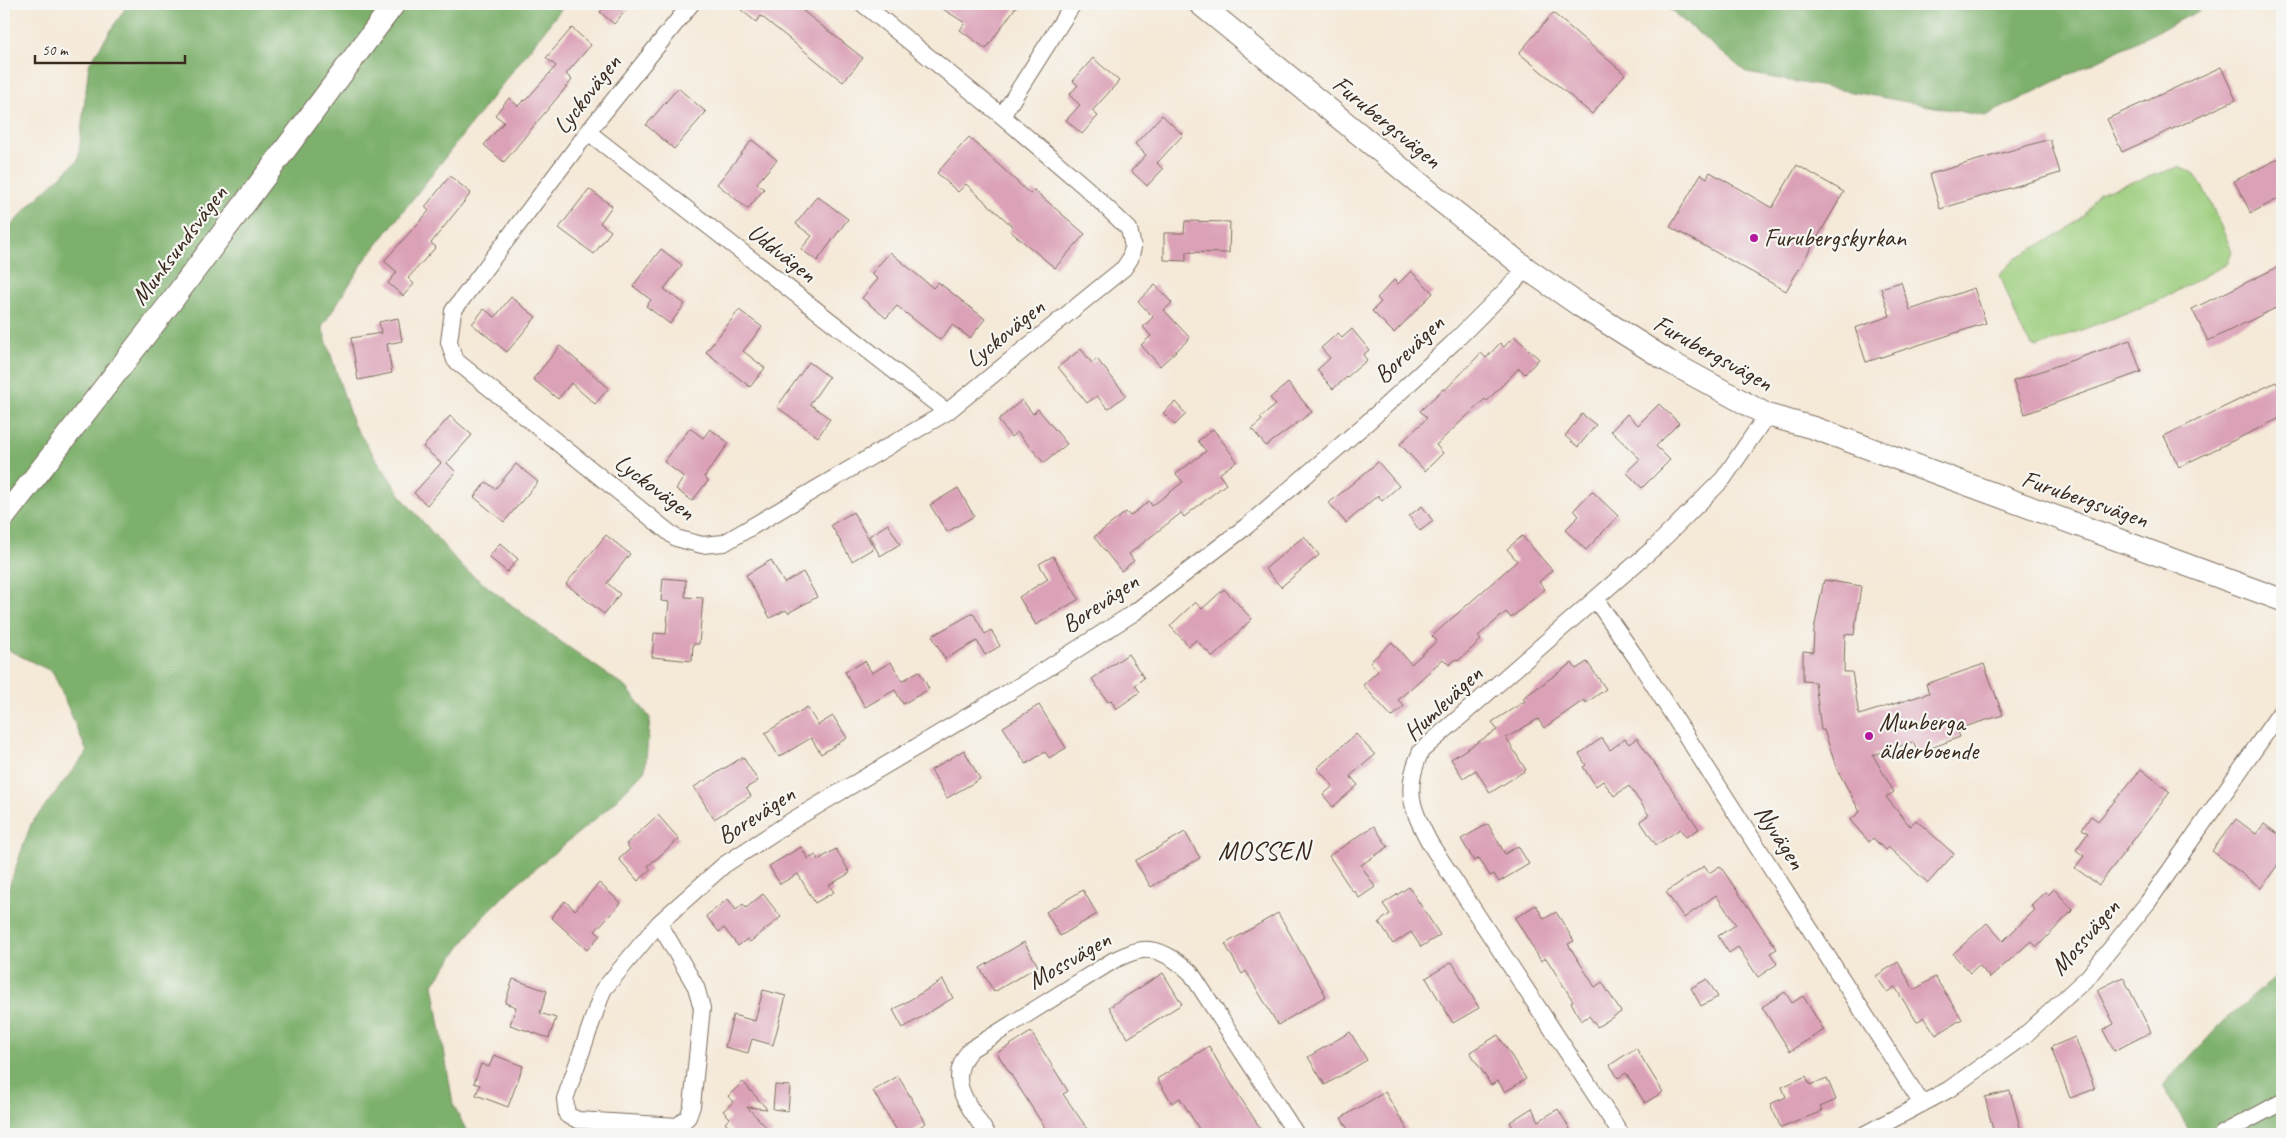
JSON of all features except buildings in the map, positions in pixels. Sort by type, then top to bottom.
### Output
[{"type":"street","name":"Munksundsvägen","points":[[4,517],[171,302],[394,4]]},
{"type":"street","name":"Lyckovägen","points":[[691,4],[588,132],[453,311],[449,342],[455,360],[676,538],[702,545],[724,543],[946,412],[1124,268],[1130,259],[1132,247],[1130,230],[1085,187],[1002,116],[863,4]]},
{"type":"street","points":[[1002,116],[1073,4]]},
{"type":"street","name":"Furubergsvägen","points":[[1200,4],[1527,269],[1624,335],[1668,361],[1767,415],[1814,428],[2282,600]]},
{"type":"street","name":"Uddvägen","points":[[588,132],[946,412]]},
{"type":"street","name":"Borevägen","points":[[659,923],[696,987],[702,1008],[692,1106],[688,1118],[678,1126],[578,1120],[567,1115],[565,1099],[603,990],[659,923],[724,865],[785,825],[1026,682],[1135,612],[1248,525],[1369,421],[1454,342],[1527,269]]},
{"type":"street","name":"Humlevägen","points":[[1621,1134],[1431,845],[1416,816],[1411,794],[1412,770],[1421,751],[1656,546],[1723,479],[1767,415]]},
{"type":"street","name":"Nyvägen","points":[[1596,600],[1637,659],[1922,1104]]},
{"type":"street","name":"Mossvägen","points":[[1865,1134],[1948,1090],[2024,1036],[2088,977],[2148,902],[2282,710]]},
{"type":"street","name":"Mossvägen","points":[[987,1134],[961,1092],[958,1074],[961,1060],[970,1050],[1114,960],[1139,950],[1160,952],[1177,960],[1191,973],[1296,1134]]},
{"type":"street","points":[[2222,1134],[2282,1102]]},
{"type":"green space","points":[[128,4],[565,4],[365,260],[322,327],[353,424],[404,500],[463,568],[547,632],[627,688],[650,718],[645,770],[606,810],[514,886],[481,919],[433,984],[453,1104],[468,1134],[4,1134],[4,901],[31,824],[87,752],[53,672],[4,648],[4,233],[34,201],[78,160],[89,64]]},
{"type":"green space","points":[[1663,4],[2213,4],[1985,116],[1747,73]]},
{"type":"green space","points":[[2179,167],[2194,173],[2205,191],[2232,251],[2227,264],[2160,300],[2037,347],[2030,344],[2020,327],[2000,275],[2016,258],[2065,231],[2084,215],[2098,193]]},
{"type":"green space","points":[[2282,972],[2282,1134],[2191,1134],[2163,1085],[2226,1019]]},
{"type":"place","name":"Furubergskyrkan","points":[[1754,238]]},
{"type":"place","name":"Munberga älderboende","points":[[1869,736]]},
{"type":"district","name":"MOSSEN","points":[[1264,850]]}]
